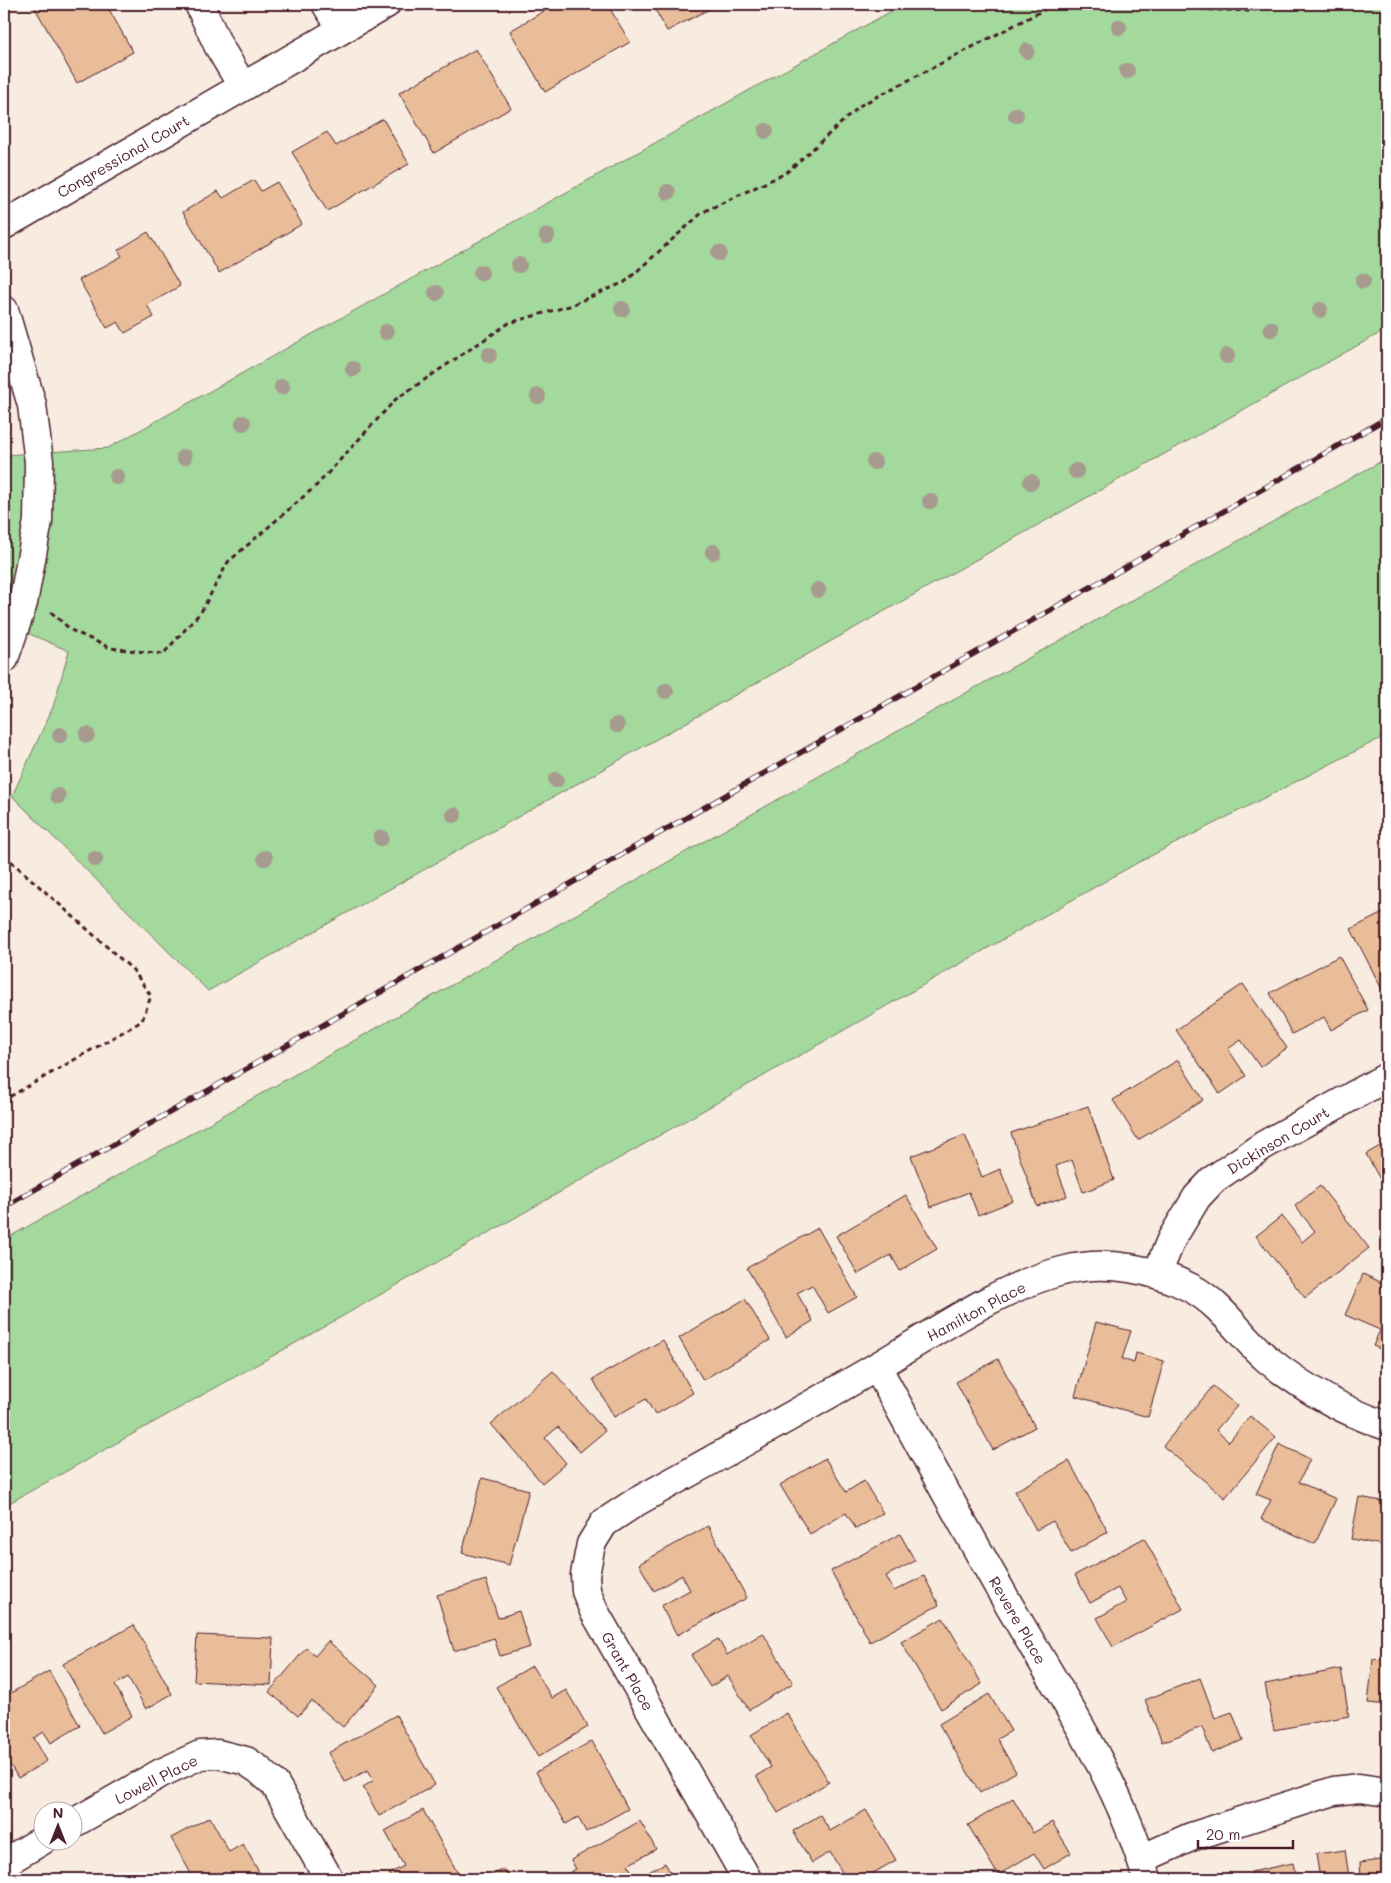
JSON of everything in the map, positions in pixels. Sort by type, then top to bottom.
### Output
[{"type":"street","points":[[199,4],[218,45],[243,87]]},
{"type":"street","points":[[326,4],[342,29]]},
{"type":"street","name":"Congressional Court","points":[[4,225],[386,4]]},
{"type":"street","points":[[4,310],[32,405],[39,462],[38,521],[26,589],[4,659]]},
{"type":"street","name":"Dickinson Court","points":[[1157,1274],[1171,1240],[1192,1204],[1214,1179],[1264,1145],[1387,1077]]},
{"type":"street","name":"Hamilton Place","points":[[670,1483],[877,1367],[968,1312],[1018,1287],[1065,1270],[1101,1264],[1157,1274],[1192,1289],[1216,1307],[1267,1358],[1325,1400],[1387,1426]]},
{"type":"street","name":"Revere Place","points":[[877,1367],[983,1561],[1088,1741],[1130,1828],[1144,1869]]},
{"type":"street","name":"Grant Place","points":[[670,1483],[604,1523],[591,1544],[585,1575],[586,1591],[594,1611],[747,1879]]},
{"type":"street","name":"Lowell Place","points":[[82,1818],[161,1773],[200,1755],[218,1754],[246,1761],[258,1768],[275,1784],[329,1879]]},
{"type":"street","points":[[1144,1869],[1190,1838],[1334,1791],[1359,1788],[1387,1792]]},
{"type":"street","points":[[4,1863],[32,1846]]},
{"type":"path","points":[[26,589],[71,630],[110,648],[163,654],[201,612],[228,562],[317,485],[396,399],[509,323],[569,306],[625,282],[703,212],[786,173],[861,105],[1055,4]]},
{"type":"path","points":[[1164,4],[1196,9],[1252,11],[1266,4]]},
{"type":"path","points":[[4,855],[133,970],[151,996],[142,1021],[4,1100]]},
{"type":"green space","points":[[904,4],[1387,4],[1387,329],[208,991],[12,796],[53,707],[69,651],[4,623],[4,455],[108,448]]},
{"type":"green space","points":[[1387,458],[1387,735],[1137,863],[292,1345],[4,1506],[4,1240],[921,718]]},
{"type":"building","points":[[38,4],[106,4],[133,52],[77,83],[34,6]]},
{"type":"building","points":[[556,4],[607,4],[630,42],[545,92],[510,31]]},
{"type":"building","points":[[652,4],[719,4],[667,31]]},
{"type":"building","points":[[476,49],[511,108],[434,153],[399,93]]},
{"type":"building","points":[[383,119],[409,164],[327,211],[292,152],[327,132],[336,146]]},
{"type":"building","points":[[254,180],[261,191],[277,182],[302,224],[219,273],[183,212],[218,191],[223,198]]},
{"type":"building","points":[[148,232],[180,286],[147,305],[154,317],[125,333],[118,322],[107,328],[79,280],[122,256],[118,250]]},
{"type":"building","points":[[1387,911],[1387,999],[1351,929]]},
{"type":"building","points":[[1339,956],[1368,1010],[1331,1030],[1324,1017],[1292,1034],[1270,993]]},
{"type":"building","points":[[1243,984],[1287,1048],[1260,1067],[1241,1040],[1228,1049],[1246,1076],[1220,1094],[1176,1030]]},
{"type":"building","points":[[1178,1060],[1203,1100],[1138,1140],[1113,1100]]},
{"type":"building","points":[[1088,1106],[1114,1180],[1083,1192],[1072,1160],[1056,1166],[1067,1196],[1037,1206],[1011,1133]]},
{"type":"building","points":[[965,1135],[982,1177],[1000,1169],[1013,1201],[978,1215],[969,1192],[931,1207],[911,1156]]},
{"type":"building","points":[[1387,1142],[1387,1192],[1366,1154]]},
{"type":"building","points":[[1320,1186],[1369,1248],[1305,1298],[1256,1236],[1282,1216],[1302,1242],[1315,1231],[1295,1206]]},
{"type":"building","points":[[906,1195],[937,1249],[900,1271],[891,1255],[858,1274],[836,1236]]},
{"type":"building","points":[[818,1228],[857,1297],[828,1313],[812,1285],[797,1293],[813,1321],[786,1337],[747,1268]]},
{"type":"building","points":[[1363,1274],[1387,1285],[1387,1352],[1373,1346],[1380,1330],[1345,1315]]},
{"type":"building","points":[[745,1299],[770,1340],[703,1380],[679,1338]]},
{"type":"building","points":[[1096,1322],[1131,1331],[1122,1359],[1134,1363],[1136,1353],[1164,1361],[1148,1417],[1075,1396]]},
{"type":"building","points":[[663,1340],[693,1393],[655,1415],[646,1399],[614,1417],[593,1379]]},
{"type":"building","points":[[998,1359],[1035,1427],[993,1450],[956,1382]]},
{"type":"building","points":[[553,1371],[605,1431],[580,1452],[558,1427],[545,1438],[566,1463],[542,1483],[491,1424]]},
{"type":"building","points":[[1213,1386],[1237,1406],[1216,1430],[1229,1442],[1250,1416],[1276,1437],[1225,1498],[1163,1446]]},
{"type":"building","points":[[1279,1444],[1310,1459],[1299,1482],[1336,1499],[1315,1544],[1261,1519],[1271,1500],[1256,1494]]},
{"type":"building","points":[[825,1458],[846,1492],[864,1481],[883,1513],[856,1529],[846,1513],[810,1534],[780,1485]]},
{"type":"building","points":[[1069,1461],[1108,1532],[1071,1553],[1053,1521],[1036,1530],[1015,1491]]},
{"type":"building","points":[[482,1478],[529,1490],[509,1565],[462,1553]]},
{"type":"building","points":[[1359,1497],[1387,1502],[1387,1546],[1351,1539]]},
{"type":"building","points":[[708,1526],[747,1598],[677,1635],[661,1606],[690,1590],[682,1575],[654,1591],[639,1564]]},
{"type":"building","points":[[900,1534],[915,1561],[886,1576],[894,1591],[924,1576],[939,1605],[870,1642],[831,1571]]},
{"type":"building","points":[[1144,1538],[1183,1609],[1113,1647],[1097,1618],[1126,1602],[1118,1588],[1090,1603],[1075,1575]]},
{"type":"building","points":[[486,1580],[498,1618],[519,1611],[530,1647],[500,1656],[494,1638],[454,1651],[437,1595]]},
{"type":"building","points":[[943,1618],[982,1684],[941,1709],[901,1642]]},
{"type":"building","points":[[134,1625],[172,1694],[146,1709],[128,1677],[115,1685],[132,1716],[102,1733],[63,1664]]},
{"type":"building","points":[[763,1633],[793,1683],[749,1710],[728,1676],[710,1687],[691,1655],[718,1639],[727,1655]]},
{"type":"building","points":[[197,1635],[273,1638],[271,1685],[194,1681]]},
{"type":"building","points":[[328,1641],[379,1685],[343,1727],[312,1701],[298,1716],[269,1692],[306,1648],[315,1656]]},
{"type":"building","points":[[1373,1659],[1387,1661],[1387,1705],[1368,1703]]},
{"type":"building","points":[[532,1666],[552,1698],[566,1690],[588,1727],[538,1757],[496,1687]]},
{"type":"building","points":[[1341,1669],[1349,1716],[1274,1730],[1265,1684]]},
{"type":"building","points":[[49,1671],[80,1726],[51,1743],[44,1732],[34,1738],[47,1761],[18,1778],[4,1754],[4,1697]]},
{"type":"building","points":[[1200,1678],[1215,1718],[1232,1712],[1243,1740],[1212,1753],[1202,1727],[1162,1742],[1145,1700]]},
{"type":"building","points":[[989,1694],[1011,1731],[997,1739],[1016,1772],[980,1793],[939,1724]]},
{"type":"building","points":[[787,1713],[829,1782],[778,1813],[756,1776],[771,1767],[751,1735]]},
{"type":"building","points":[[396,1715],[435,1785],[379,1816],[363,1787],[374,1780],[368,1770],[345,1782],[328,1753]]},
{"type":"building","points":[[592,1741],[628,1809],[586,1832],[578,1817],[566,1824],[536,1772]]},
{"type":"building","points":[[1013,1798],[1033,1833],[1052,1822],[1071,1853],[1044,1869],[1034,1853],[998,1875],[968,1825]]},
{"type":"building","points":[[423,1810],[461,1879],[392,1879],[389,1874],[404,1866],[385,1831]]},
{"type":"building","points":[[866,1810],[896,1860],[863,1879],[846,1879],[830,1852],[812,1863],[793,1831],[820,1815],[830,1831]]},
{"type":"building","points":[[210,1817],[229,1852],[243,1844],[263,1879],[194,1879],[171,1838]]},
{"type":"building","points":[[640,1821],[656,1849],[628,1865],[636,1879],[565,1879],[563,1876],[576,1869],[571,1860]]},
{"type":"building","points":[[1345,1850],[1349,1877],[1361,1876],[1360,1863],[1387,1859],[1387,1879],[1320,1879],[1316,1854]]},
{"type":"building","points":[[665,1863],[674,1879],[636,1879]]},
{"type":"building","points":[[1293,1863],[1296,1879],[1253,1879],[1251,1872]]},
{"type":"building","points":[[503,1869],[509,1879],[484,1879]]},
{"type":"railway","points":[[4,1207],[1387,418]]}]
